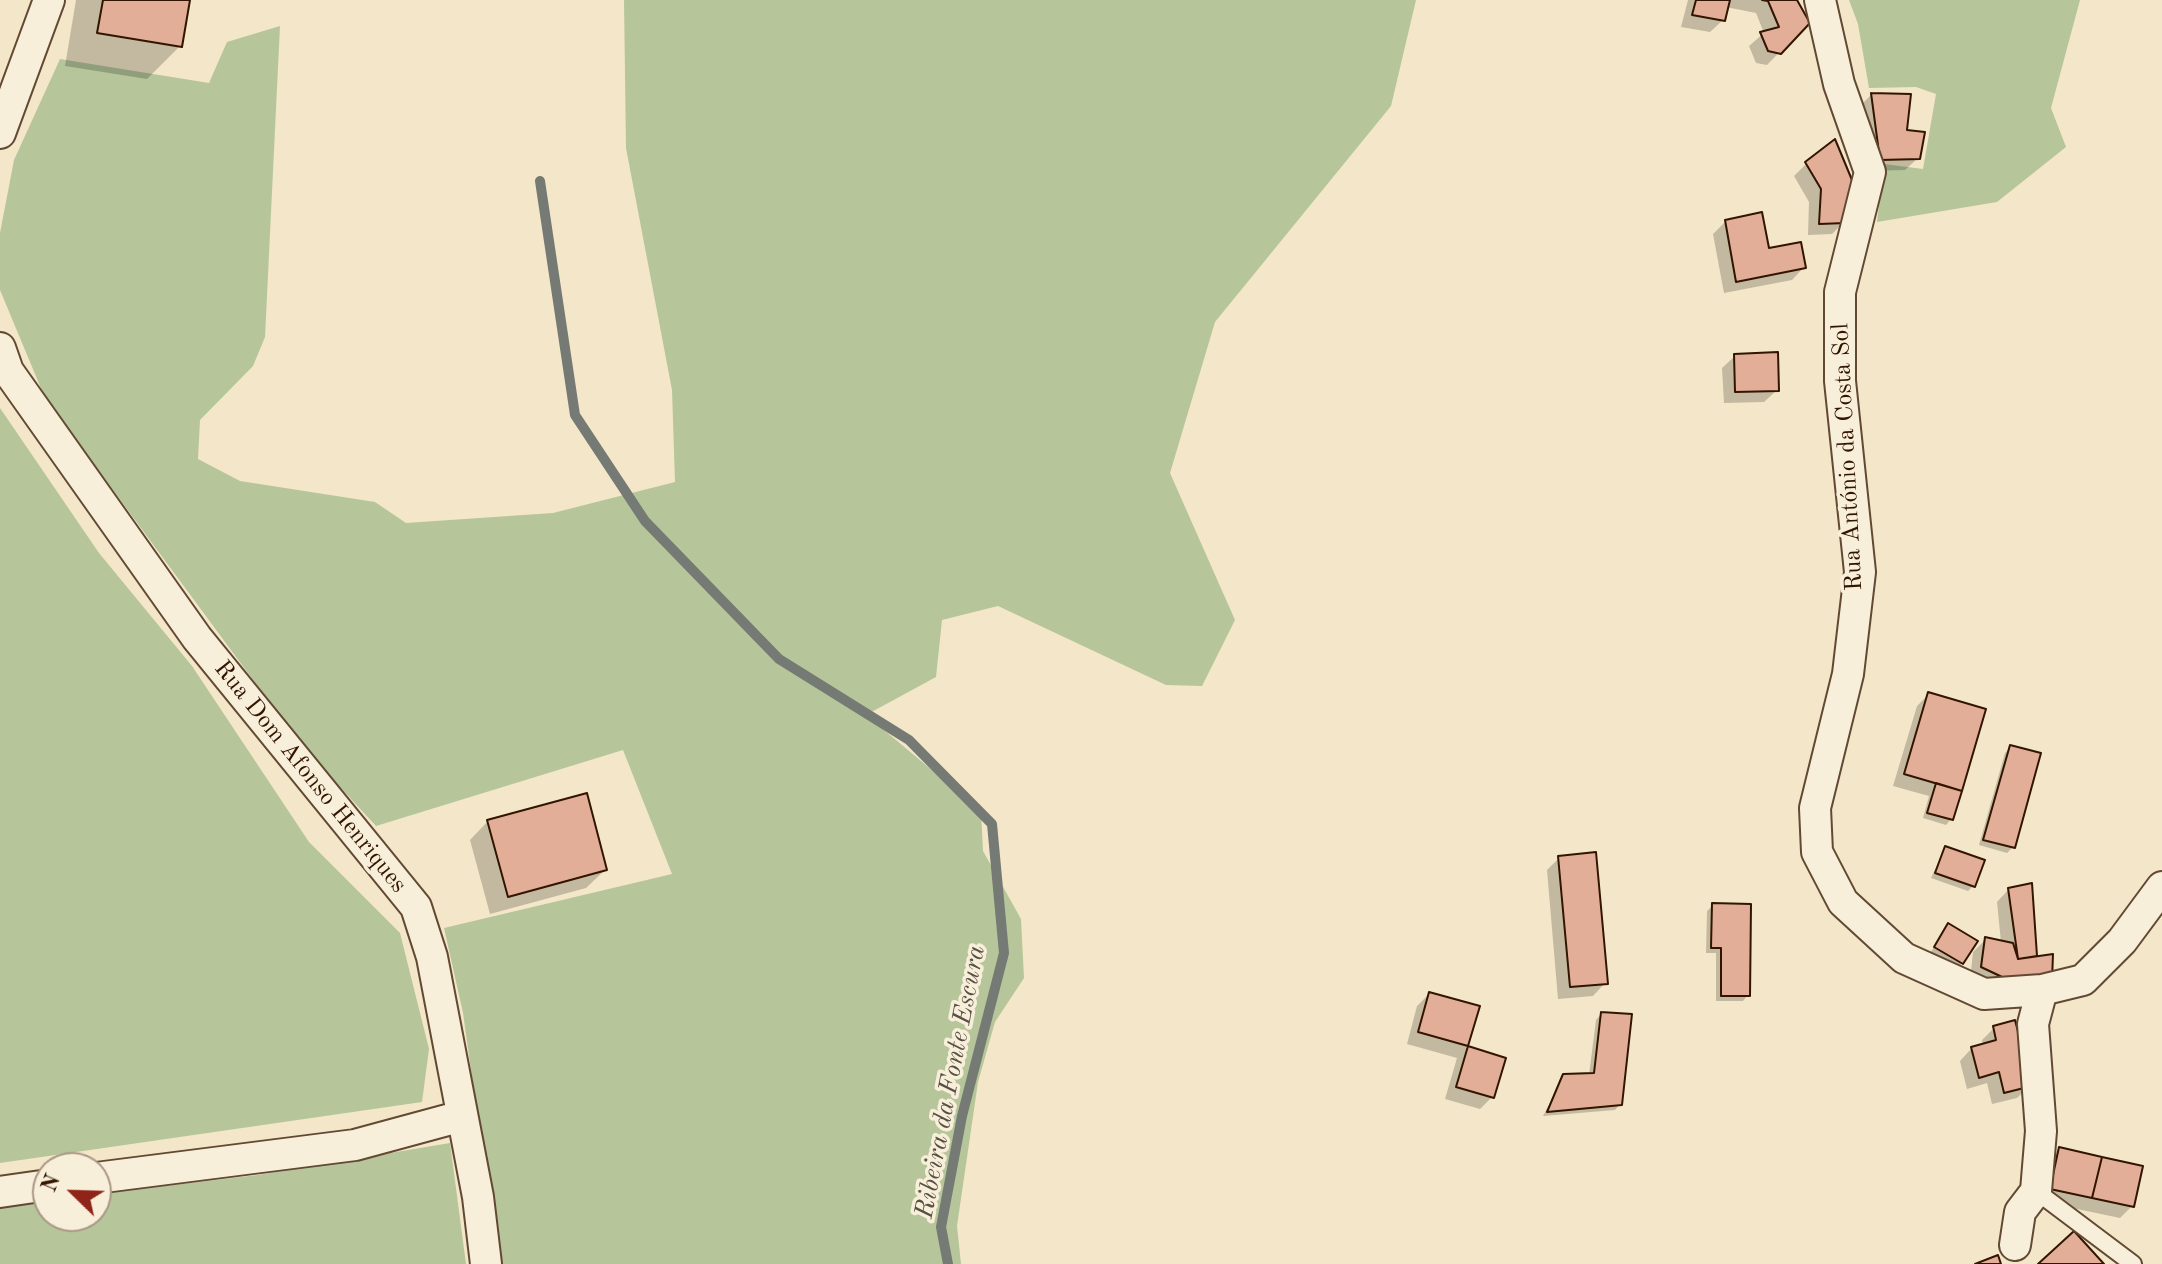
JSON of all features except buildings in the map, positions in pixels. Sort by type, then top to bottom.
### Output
[{"type":"street","points":[[0,133],[49,0]]},
{"type":"street","name":"Rua António da Costa Sol","points":[[1820,0],[1839,84],[1870,172],[1840,292],[1840,381],[1860,572],[1848,674],[1815,808],[1817,852],[1843,902],[1904,958],[1984,994],[2042,990],[2083,980],[2122,941],[2162,887]]},
{"type":"street","name":"Rua Dom Afonso Henriques","points":[[0,348],[8,371],[197,638],[416,907],[432,957],[486,1264]]},
{"type":"street","points":[[2015,1245],[2020,1212],[2036,1191],[2041,1131],[2033,1024],[2042,990]]},
{"type":"street","points":[[112,1176],[355,1145],[462,1116]]},
{"type":"street","points":[[0,1192],[32,1187]]},
{"type":"lane","points":[[2036,1191],[2133,1264]]},
{"type":"green space","points":[[624,0],[1416,0],[1391,106],[1215,322],[1170,473],[1235,620],[1202,686],[1166,685],[998,606],[942,620],[936,677],[866,715],[981,811],[983,851],[1021,919],[1024,978],[995,1022],[978,1082],[957,1226],[961,1264],[498,1264],[463,1013],[444,928],[672,874],[623,750],[376,826],[301,745],[45,398],[0,290],[0,233],[14,160],[60,59],[209,83],[227,42],[280,26],[265,337],[253,366],[200,420],[198,459],[240,481],[375,502],[406,523],[553,513],[675,482],[672,390],[626,148]]},
{"type":"green space","points":[[1849,0],[2080,0],[2051,108],[2066,147],[1997,202],[1877,222],[1884,164],[1923,169],[1936,94],[1916,87],[1869,88],[1858,24]]},
{"type":"green space","points":[[0,408],[99,553],[192,666],[309,842],[400,933],[429,1049],[422,1102],[76,1152],[32,1152],[32,1158],[0,1163]]},
{"type":"green space","points":[[450,1143],[466,1264],[0,1264],[0,1207],[32,1202],[32,1232],[112,1232],[112,1192],[258,1175]]},
{"type":"waterway","name":"Ribeira da Fonte Escura","points":[[540,181],[575,415],[645,521],[779,659],[909,740],[992,824],[1004,953],[962,1116],[941,1227],[948,1264]]}]
